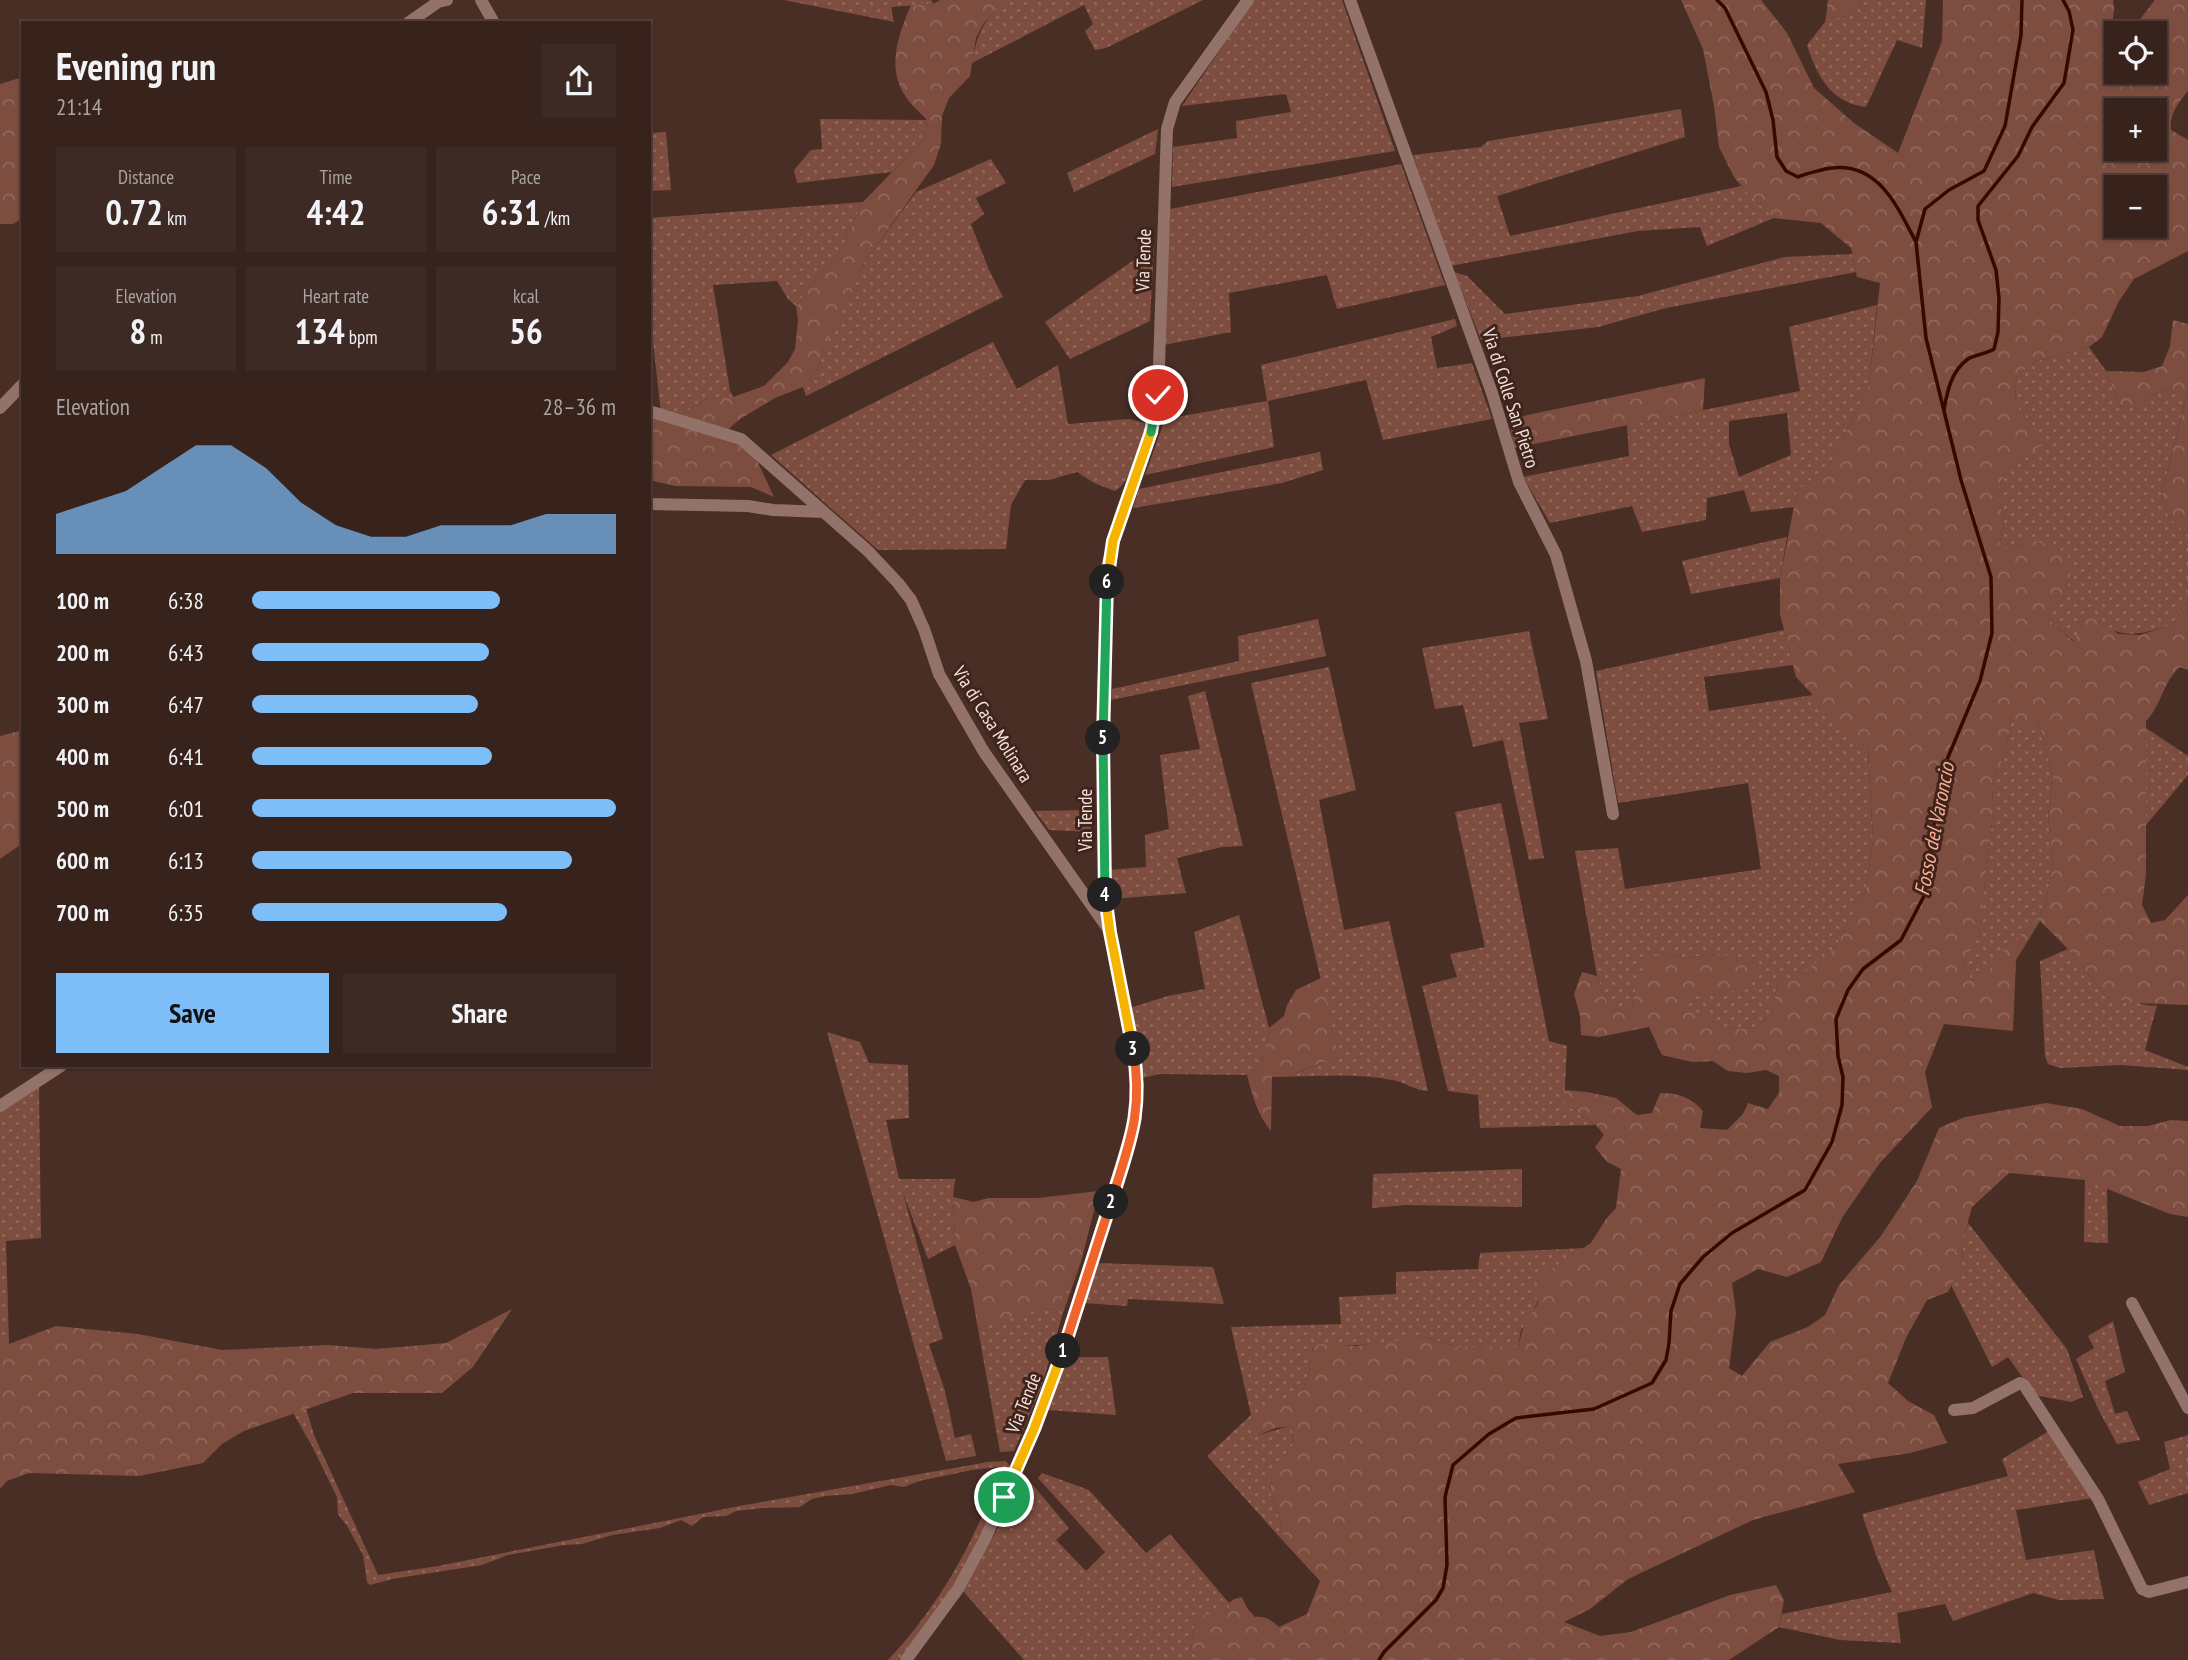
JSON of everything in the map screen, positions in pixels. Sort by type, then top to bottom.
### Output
[{"type":"street","points":[[411,21],[438,2],[447,0]]},
{"type":"street","points":[[481,0],[493,21]]},
{"type":"street","name":"Via Tende","points":[[906,1660],[958,1589],[985,1539],[1034,1429],[1067,1341],[1132,1135],[1138,1102],[1137,1072],[1104,887],[1103,706],[1107,567],[1120,517],[1150,434],[1158,395],[1167,129],[1175,102],[1248,0]]},
{"type":"street","name":"Via di Colle San Pietro","points":[[1350,0],[1492,393],[1518,482],[1556,555],[1586,661],[1613,814]]},
{"type":"street","points":[[0,408],[21,386]]},
{"type":"street","name":"Via di Casa Molinara","points":[[651,412],[741,439],[877,560],[911,600],[939,674],[984,752],[1110,932]]},
{"type":"street","points":[[651,505],[748,506],[824,512]]},
{"type":"street","points":[[0,1106],[59,1067]]},
{"type":"street","points":[[2132,1303],[2188,1408]]},
{"type":"street","points":[[1954,1410],[1973,1408],[2020,1383],[2024,1385],[2098,1499],[2142,1589],[2149,1592],[2188,1581]]},
{"type":"green space","points":[[784,0],[931,0],[934,4],[891,7],[894,22]]},
{"type":"green space","points":[[940,0],[1005,0],[984,23],[976,38],[970,76],[949,98],[942,116],[941,144],[934,165],[862,266],[823,350],[818,369],[803,387],[775,398],[740,419],[724,433],[754,454],[774,497],[751,487],[675,486],[651,480],[651,411],[677,418],[709,397],[733,397],[764,386],[788,362],[795,349],[798,320],[796,306],[817,277],[837,258],[863,202],[925,138],[927,120],[910,103],[901,89],[895,65],[898,41],[911,5],[933,4]]},
{"type":"green space","points":[[1005,0],[1203,0],[1106,48],[1095,50],[1085,31],[1093,24],[1084,5],[972,63],[982,28]]},
{"type":"green space","points":[[1254,0],[1342,0],[1395,151],[1172,187],[1173,147],[1237,138],[1236,121],[1291,112],[1286,94],[1182,106]]},
{"type":"green space","points":[[1681,0],[1761,0],[1787,33],[1814,88],[1854,123],[1898,153],[1942,41],[1943,0],[2113,0],[2113,21],[2104,21],[2104,84],[2167,84],[2167,21],[2137,21],[2155,0],[2188,0],[2188,91],[2175,109],[2171,130],[2188,140],[2188,251],[2134,279],[2119,301],[2102,337],[2089,347],[2034,362],[2015,378],[2016,406],[2044,442],[2030,455],[2008,468],[1997,491],[2004,521],[1999,549],[2012,549],[2030,540],[2056,546],[2068,556],[2071,578],[2059,606],[2046,615],[2074,642],[2084,618],[2093,614],[2118,634],[2140,635],[2172,625],[2188,600],[2188,670],[2180,667],[2174,673],[2146,721],[2146,874],[2142,905],[2151,923],[2165,920],[2188,895],[2188,1005],[2134,1003],[2107,997],[2068,949],[2040,921],[2016,960],[2013,1031],[1944,1024],[1925,1072],[1932,1107],[1879,1164],[1842,1218],[1821,1262],[1787,1277],[1758,1269],[1732,1283],[1736,1313],[1729,1368],[1742,1376],[1770,1342],[1808,1327],[1825,1315],[1839,1285],[1881,1236],[1917,1181],[1939,1128],[1965,1117],[2046,1103],[2082,1109],[2120,1126],[2148,1126],[2171,1120],[2188,1121],[2188,1217],[2170,1214],[2085,1180],[2009,1173],[1972,1207],[1963,1240],[1962,1264],[1948,1292],[1927,1300],[1906,1338],[1888,1383],[1908,1401],[1934,1415],[1947,1443],[1910,1453],[1838,1464],[1855,1492],[1753,1520],[1628,1579],[1590,1609],[1564,1622],[1600,1636],[1631,1632],[1730,1595],[1776,1585],[1784,1600],[1779,1627],[1729,1660],[1201,1660],[1201,1657],[1191,1651],[1195,1620],[1229,1609],[1229,1603],[1242,1597],[1255,1617],[1268,1619],[1279,1627],[1307,1614],[1320,1581],[1284,1542],[1271,1494],[1270,1475],[1292,1446],[1293,1426],[1276,1428],[1258,1435],[1250,1427],[1251,1415],[1303,1390],[1313,1347],[1320,1344],[1356,1346],[1425,1337],[1457,1347],[1518,1347],[1526,1317],[1533,1312],[1538,1302],[1532,1288],[1539,1271],[1551,1269],[1591,1243],[1616,1208],[1621,1169],[1607,1162],[1595,1147],[1604,1135],[1596,1125],[1564,1103],[1564,1090],[1616,1098],[1637,1115],[1652,1113],[1660,1093],[1678,1095],[1694,1102],[1703,1111],[1700,1128],[1727,1130],[1743,1114],[1748,1103],[1768,1109],[1779,1093],[1779,1076],[1766,1070],[1747,1073],[1728,1071],[1713,1061],[1692,1062],[1662,1055],[1649,1027],[1599,1037],[1581,1035],[1580,1016],[1574,994],[1582,972],[1597,976],[1610,1009],[1632,1011],[1634,994],[1647,960],[1662,953],[1687,958],[1715,954],[1749,958],[1764,970],[1748,983],[1721,995],[1693,996],[1681,1001],[1715,1023],[1734,1028],[1754,1027],[1772,1014],[1777,983],[1801,974],[1835,948],[1865,892],[1873,841],[1868,749],[1834,718],[1796,677],[1780,614],[1780,578],[1797,491],[1830,465],[1869,385],[1880,283],[1857,277],[1851,248],[1821,223],[1774,218],[1750,196],[1734,177],[1719,147],[1703,49]],"holes":[[[2038,719],[2053,779],[2048,816],[2053,866],[2044,910],[2028,929],[2007,945],[1987,974],[1972,981],[1963,964],[1979,936],[1993,812],[1992,781],[2005,755],[2011,721],[2027,726]]]},
{"type":"green space","points":[[1828,0],[1861,0],[1857,12],[1840,18],[1826,17]]},
{"type":"green space","points":[[1861,0],[1926,0],[1922,48],[1897,40],[1866,107],[1843,100],[1827,86],[1807,45],[1826,17],[1840,18],[1857,12]]},
{"type":"green space","points":[[21,78],[21,219],[13,224],[0,224],[0,84]]},
{"type":"green space","points":[[1681,109],[1685,137],[1497,196],[1510,236],[1741,186],[1774,218],[1707,246],[1700,227],[1638,231],[1450,266],[1413,155],[1481,147],[1488,141]]},
{"type":"green space","points":[[820,119],[927,120],[925,138],[892,172],[797,183],[794,170],[811,150],[822,149]]},
{"type":"green space","points":[[1158,129],[1155,154],[1074,192],[1067,173]]},
{"type":"green space","points":[[666,132],[671,190],[651,191],[651,133]]},
{"type":"green space","points":[[991,159],[1006,183],[976,198],[984,214],[971,224],[1003,297],[806,396],[803,387],[818,369],[823,350],[864,263],[916,192]]},
{"type":"green space","points":[[1401,164],[1445,285],[1337,309],[1327,275],[1229,293],[1231,332],[1164,345],[1170,209]]},
{"type":"green space","points":[[863,202],[837,258],[817,277],[796,306],[788,299],[777,281],[713,285],[733,397],[709,397],[677,418],[661,413],[651,325],[651,218]]},
{"type":"green space","points":[[1154,246],[1150,321],[1070,359],[1045,322]]},
{"type":"green space","points":[[1852,254],[1856,272],[1666,308],[1598,327],[1481,340],[1454,272],[1467,276],[1505,314],[1638,296],[1785,257]]},
{"type":"green space","points":[[1877,305],[1869,385],[1830,465],[1797,491],[1794,507],[1751,512],[1744,490],[1707,498],[1706,520],[1642,532],[1632,506],[1550,523],[1523,477],[1629,456],[1627,425],[1800,391],[1789,327]],"holes":[[[1787,413],[1791,455],[1739,477],[1729,444],[1729,421]]]},
{"type":"green space","points":[[1455,319],[1457,326],[1431,337],[1437,368],[1472,363],[1492,419],[1383,440],[1366,380],[1268,401],[1274,447],[1145,475],[1165,419],[1267,401],[1261,365]]},
{"type":"green space","points":[[2173,320],[2188,324],[2188,535],[2169,517],[2161,497],[2187,394],[2159,391],[2139,405],[2121,407],[2106,371],[2144,372],[2162,366],[2170,346]]},
{"type":"green space","points":[[993,342],[1017,389],[1058,365],[1068,424],[1129,419],[1148,423],[1136,461],[1121,486],[1115,491],[1094,483],[1077,472],[1049,480],[1025,480],[1011,505],[1006,549],[878,550],[771,455]]},
{"type":"green space","points":[[2089,347],[2106,371],[2121,407],[2142,403],[2159,391],[2187,393],[2161,497],[2169,517],[2188,535],[2188,600],[2172,625],[2136,634],[2109,629],[2084,618],[2075,642],[2046,615],[2030,540],[2012,549],[1999,549],[2004,521],[1997,491],[2008,468],[2030,455],[2029,421],[2016,406],[2015,378],[2034,362]]},
{"type":"green space","points":[[1705,378],[1703,410],[1514,448],[1509,419]]},
{"type":"green space","points":[[1320,452],[1323,470],[1282,483],[1133,508],[1139,489]]},
{"type":"green space","points":[[1787,537],[1780,578],[1691,594],[1682,561]]},
{"type":"green space","points":[[1318,619],[1326,656],[1111,700],[1112,689],[1239,661],[1238,636]]},
{"type":"green space","points":[[1784,630],[1793,665],[1704,677],[1709,711],[1813,695],[1868,749],[1873,841],[1865,892],[1835,948],[1801,975],[1777,983],[1772,1014],[1756,1026],[1743,1029],[1714,1023],[1680,1001],[1690,995],[1716,996],[1715,954],[1687,958],[1662,953],[1634,994],[1632,1011],[1610,1009],[1597,976],[1575,851],[1618,848],[1625,889],[1761,869],[1748,783],[1618,803],[1596,671]]},
{"type":"green space","points":[[1529,631],[1548,719],[1519,723],[1544,858],[1529,860],[1503,740],[1473,747],[1463,705],[1435,709],[1422,648]]},
{"type":"green space","points":[[1329,667],[1356,790],[1319,800],[1344,930],[1389,921],[1428,1091],[1397,1081],[1362,1076],[1271,1077],[1297,1073],[1337,1057],[1337,1048],[1251,683]]},
{"type":"green space","points":[[1205,691],[1243,846],[1222,847],[1177,858],[1186,893],[1112,899],[1109,870],[1146,867],[1145,835],[1169,829],[1160,755],[1200,749],[1188,696]]},
{"type":"green space","points":[[2038,719],[2053,779],[2048,816],[2053,866],[2044,910],[2028,929],[2007,945],[1987,975],[1972,981],[1963,964],[1979,935],[1993,812],[1992,781],[2005,755],[2011,721]]},
{"type":"green space","points":[[2146,728],[2188,756],[2188,775],[2146,825]]},
{"type":"green space","points":[[21,731],[21,844],[0,859],[0,736]]},
{"type":"green space","points":[[1501,803],[1549,1041],[1567,1046],[1564,1103],[1596,1125],[1480,1128],[1478,1095],[1448,1091],[1422,986],[1457,977],[1450,954],[1485,947],[1455,812]]},
{"type":"green space","points":[[1090,810],[1091,832],[1049,830],[1035,811]]},
{"type":"green space","points":[[1239,915],[1269,1028],[1262,1065],[1247,1075],[1159,1074],[1143,1078],[1126,1009],[1168,996],[1205,989],[1194,932]]},
{"type":"green space","points":[[2068,949],[2107,997],[2157,1005],[2145,1050],[2188,1067],[2188,1070],[2121,1065],[2060,1068],[2048,1064],[2045,1056],[2040,961]]},
{"type":"green space","points":[[1321,978],[1337,1057],[1291,1075],[1272,1077],[1271,1131],[1253,1098],[1247,1075],[1262,1065],[1269,1028],[1284,1016],[1296,990]]},
{"type":"green space","points":[[827,1032],[860,1042],[869,1063],[908,1065],[909,1118],[886,1120],[899,1179],[955,1179],[955,1245],[928,1259],[903,1193],[943,1339],[929,1344],[945,1391],[955,1438],[971,1434],[976,1456],[946,1461]]},
{"type":"green space","points":[[39,1085],[41,1238],[6,1241],[9,1344],[0,1344],[0,1111]]},
{"type":"green space","points":[[1522,1169],[1522,1207],[1406,1205],[1372,1208],[1373,1174]]},
{"type":"green space","points":[[2085,1179],[2107,1188],[2108,1243],[2084,1242]]},
{"type":"green space","points":[[1099,1191],[1081,1262],[1067,1291],[1055,1306],[1007,1318],[978,1329],[971,1289],[955,1245],[953,1197],[974,1202],[988,1198],[1038,1198]]},
{"type":"green space","points":[[1968,1223],[2067,1349],[2083,1397],[2071,1402],[2035,1395],[2008,1357],[1992,1367],[1951,1285],[1962,1264],[1963,1240]]},
{"type":"green space","points":[[1585,1248],[1551,1269],[1533,1312],[1521,1330],[1518,1347],[1457,1347],[1425,1337],[1380,1344],[1313,1347],[1303,1390],[1284,1401],[1258,1435],[1293,1425],[1292,1446],[1270,1476],[1271,1494],[1284,1542],[1207,1456],[1251,1415],[1231,1327],[1341,1324],[1339,1297],[1396,1294],[1396,1272],[1478,1269],[1480,1253]]},
{"type":"green space","points":[[1081,1262],[1041,1388],[1014,1451],[1000,1452],[978,1329],[1067,1291]]},
{"type":"green space","points":[[1097,1263],[1213,1267],[1224,1304],[1128,1299],[1127,1306],[1084,1303]]},
{"type":"green space","points":[[512,1309],[473,1367],[442,1393],[353,1393],[244,1431],[222,1444],[203,1463],[139,1476],[29,1473],[7,1481],[0,1489],[0,1344],[9,1344],[56,1326],[138,1334],[222,1350],[328,1345],[376,1349],[446,1343]]},
{"type":"green space","points":[[2113,1321],[2125,1372],[2105,1381],[2115,1414],[2127,1411],[2140,1440],[2117,1444],[2076,1359],[2094,1348],[2088,1336]]},
{"type":"green space","points":[[1068,1357],[1108,1357],[1116,1415],[1047,1410]]},
{"type":"green space","points":[[306,1408],[314,1435],[378,1575],[988,1462],[1006,1461],[1011,1468],[977,1543],[948,1596],[899,1660],[888,1660],[931,1608],[955,1570],[985,1509],[998,1467],[919,1481],[904,1487],[891,1485],[852,1494],[825,1496],[812,1499],[800,1507],[763,1508],[736,1511],[726,1516],[703,1517],[692,1526],[681,1520],[660,1528],[612,1535],[582,1544],[508,1555],[482,1565],[370,1585],[367,1582],[363,1555],[338,1514],[337,1497],[293,1413]]},
{"type":"green space","points":[[2049,1431],[2093,1498],[2016,1510],[2026,1560],[2094,1550],[2104,1599],[2059,1600],[2033,1593],[1953,1621],[1945,1604],[1897,1613],[1901,1643],[1840,1640],[1779,1627],[1782,1614],[1892,1592],[1862,1514],[2008,1476],[2002,1459]]},
{"type":"green space","points":[[2188,1435],[2188,1493],[2149,1505],[2138,1482],[2170,1469],[2164,1442]]},
{"type":"green space","points":[[1022,1472],[1069,1528],[1056,1540],[1086,1571],[1105,1552],[1038,1478],[1042,1473],[1089,1490],[1146,1553],[1170,1534],[1229,1603],[1229,1609],[1195,1620],[1191,1651],[1201,1657],[1201,1660],[1024,1660],[963,1591],[998,1528]]},
{"type":"waterway","name":"Fosso del Varoncio","points":[[1717,0],[1725,8],[1766,92],[1773,120],[1777,157],[1786,171],[1798,177],[1843,167],[1858,170],[1871,177],[1892,199],[1916,242]]},
{"type":"waterway","name":"Fosso del Varoncio","points":[[1379,1660],[1436,1600],[1443,1588],[1447,1565],[1445,1497],[1453,1465],[1489,1434],[1516,1418],[1594,1409],[1652,1383],[1666,1360],[1671,1311],[1680,1284],[1703,1257],[1732,1233],[1805,1190],[1832,1142],[1842,1105],[1843,1077],[1838,1056],[1836,1019],[1848,990],[1863,969],[1901,940],[1924,896],[1941,774],[1980,681],[1992,633],[1991,577],[1961,480],[1926,338],[1916,242],[1925,209],[1949,190],[1984,171],[2005,126],[2021,35],[2022,0]]},
{"type":"waterway","name":"Fosso del Varoncio","points":[[1944,410],[1948,389],[1962,364],[1973,356],[1994,349],[1998,332],[1999,298],[1996,270],[1978,220],[1978,206],[2018,156],[2032,127],[2064,83],[2073,30],[2069,11],[2063,0]]},
{"type":"route","points":[[1004,1497],[1054,1377],[1136,1117],[1137,1072],[1104,887],[1103,706],[1107,567],[1127,496],[1150,434],[1158,395]]}]
